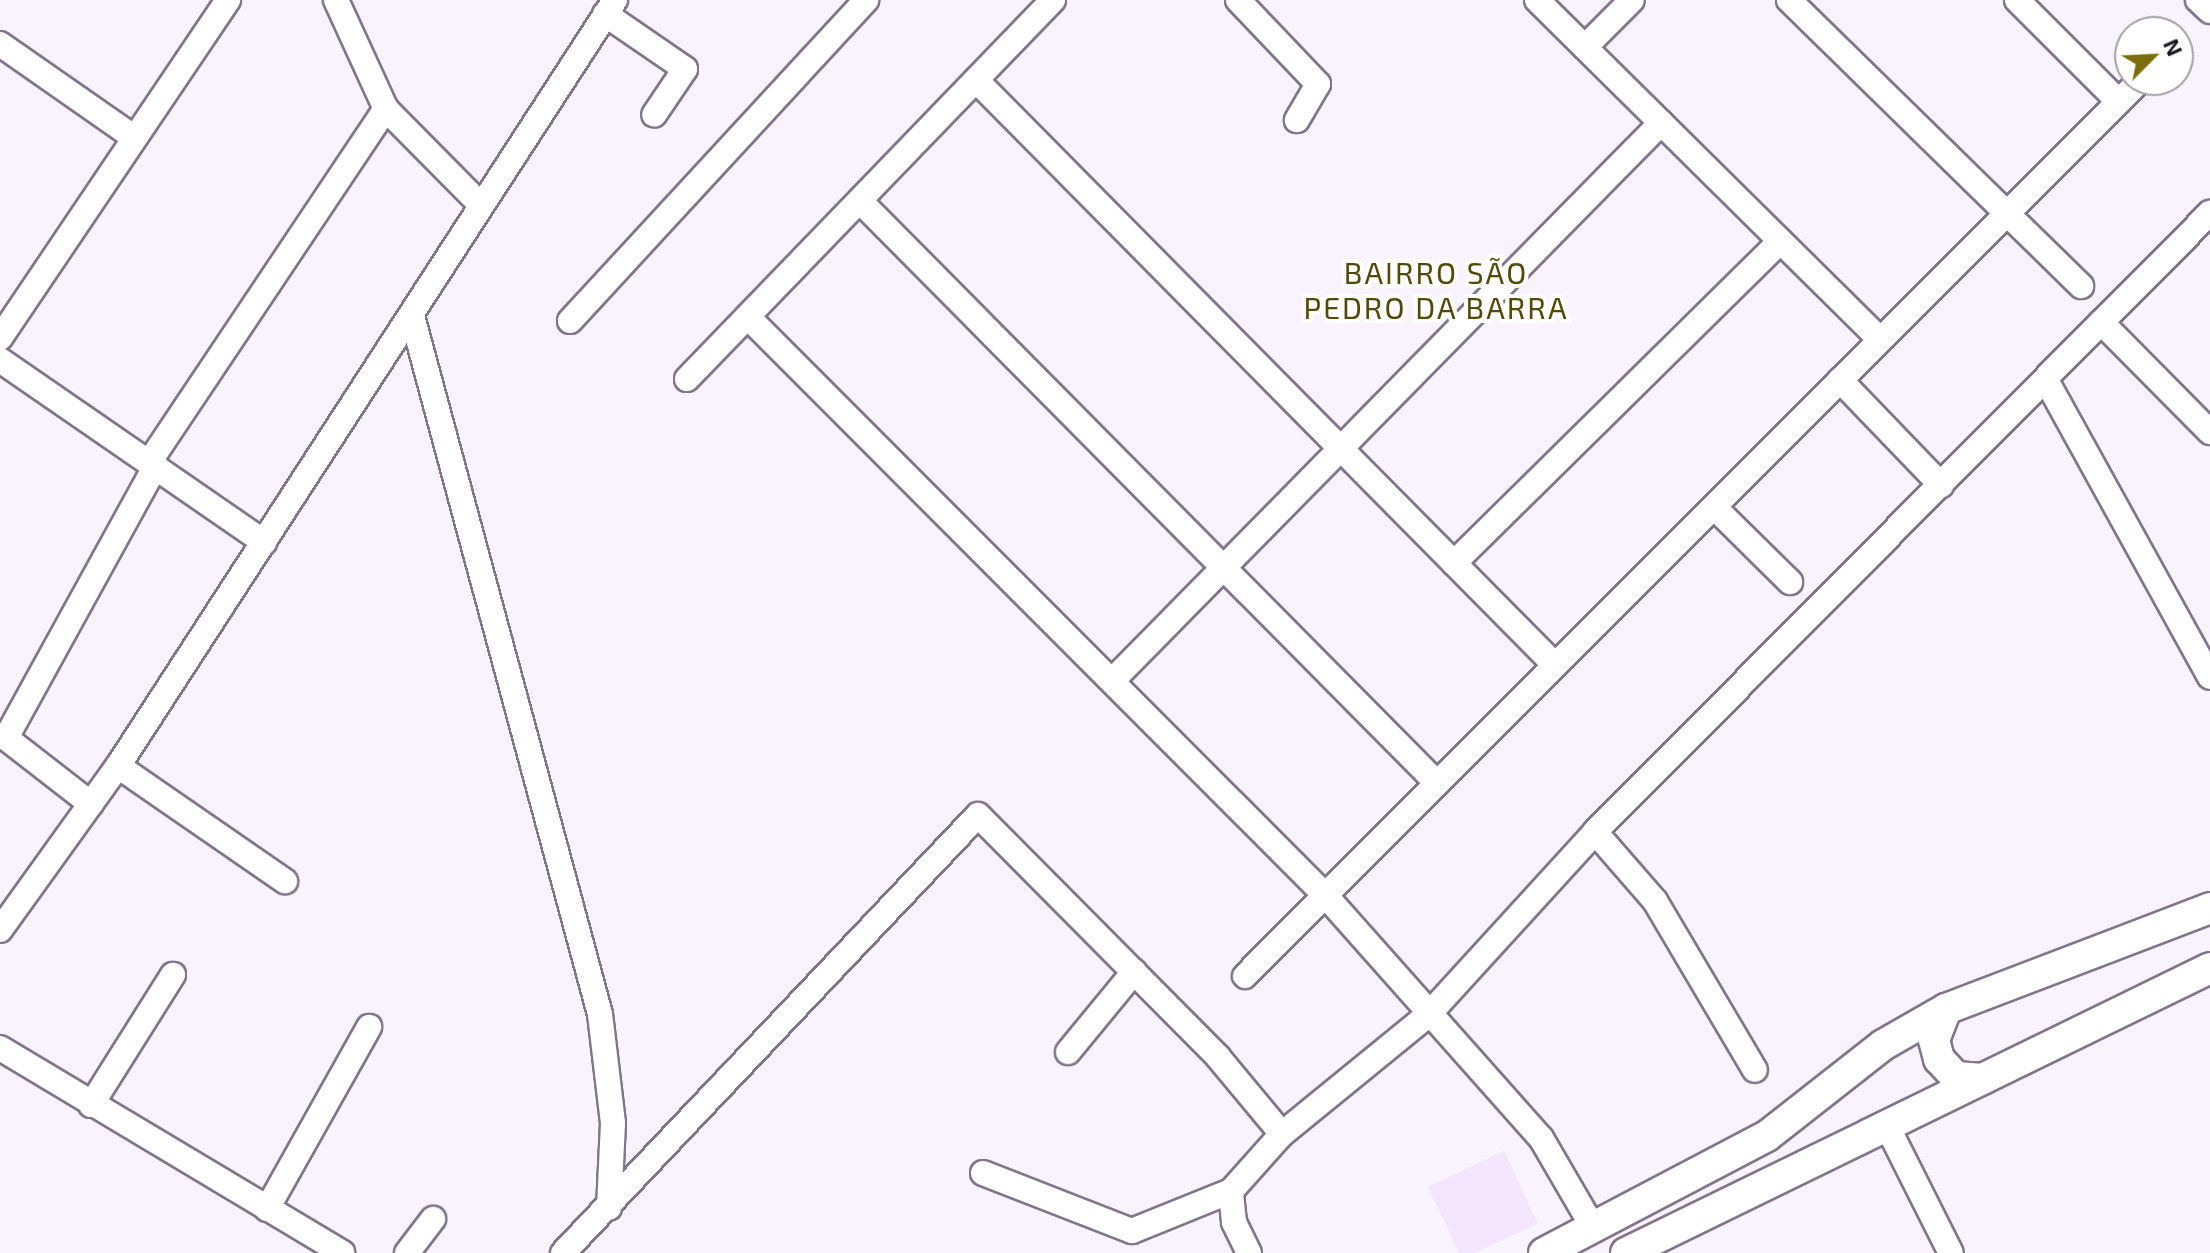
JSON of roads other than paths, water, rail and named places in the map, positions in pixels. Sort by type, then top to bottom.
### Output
[{"type":"main road","points":[[1544,1253],[1767,1136],[1883,1045],[1946,1009],[2210,908]]},
{"type":"main road","points":[[1626,1253],[2210,968]]},
{"type":"main road","points":[[1946,1009],[1934,1040],[1939,1059],[1956,1077],[1986,1078]]},
{"type":"street","points":[[0,338],[132,136],[228,0]]},
{"type":"street","points":[[336,0],[386,109],[479,203]]},
{"type":"street","points":[[570,321],[866,0]]},
{"type":"street","points":[[687,379],[1053,0]]},
{"type":"street","points":[[1238,0],[1318,84],[1297,120]]},
{"type":"street","points":[[1537,0],[1880,340]]},
{"type":"street","points":[[1585,47],[1632,0]]},
{"type":"street","points":[[1789,0],[2081,286]]},
{"type":"street","points":[[2017,0],[2119,102]]},
{"type":"street","points":[[2198,0],[2210,11]]},
{"type":"street","points":[[0,930],[118,766],[412,316],[479,203],[610,7],[685,69],[654,115]]},
{"type":"street","points":[[0,44],[132,136]]},
{"type":"street","points":[[976,80],[1555,665]]},
{"type":"street","points":[[1245,976],[2125,96]]},
{"type":"street","points":[[91,804],[6,738],[153,463],[386,109]]},
{"type":"street","points":[[1112,681],[1661,123]]},
{"type":"street","points":[[860,201],[1437,783]]},
{"type":"street","points":[[983,1173],[1132,1231],[1231,1191],[1282,1134],[1429,1014],[1595,832],[2210,213]]},
{"type":"street","points":[[1454,563],[1780,241]]},
{"type":"street","points":[[412,316],[600,1014],[613,1123],[609,1208]]},
{"type":"street","points":[[748,317],[1325,895],[1541,1138],[1594,1229]]},
{"type":"street","points":[[2101,322],[2210,432]]},
{"type":"street","points":[[0,360],[264,542]]},
{"type":"street","points":[[1840,380],[1941,485]]},
{"type":"street","points":[[2046,380],[2210,677]]},
{"type":"street","points":[[1714,507],[1790,582]]},
{"type":"street","points":[[118,766],[285,881]]},
{"type":"street","points":[[563,1253],[609,1208],[972,817],[984,817],[1134,972],[1282,1134]]},
{"type":"street","points":[[1595,832],[1655,901],[1755,1070]]},
{"type":"street","points":[[1068,1052],[1134,972]]},
{"type":"street","points":[[91,1105],[173,975]]},
{"type":"street","points":[[267,1209],[369,1027]]},
{"type":"street","points":[[0,1048],[342,1253]]},
{"type":"street","points":[[1886,1124],[1951,1253]]},
{"type":"street","points":[[1231,1191],[1234,1222],[1249,1253]]},
{"type":"street","points":[[407,1253],[433,1219]]},
{"type":"district","name":"BAIRRO SÃO PEDRO DA BARRA","points":[[1436,289]]}]
